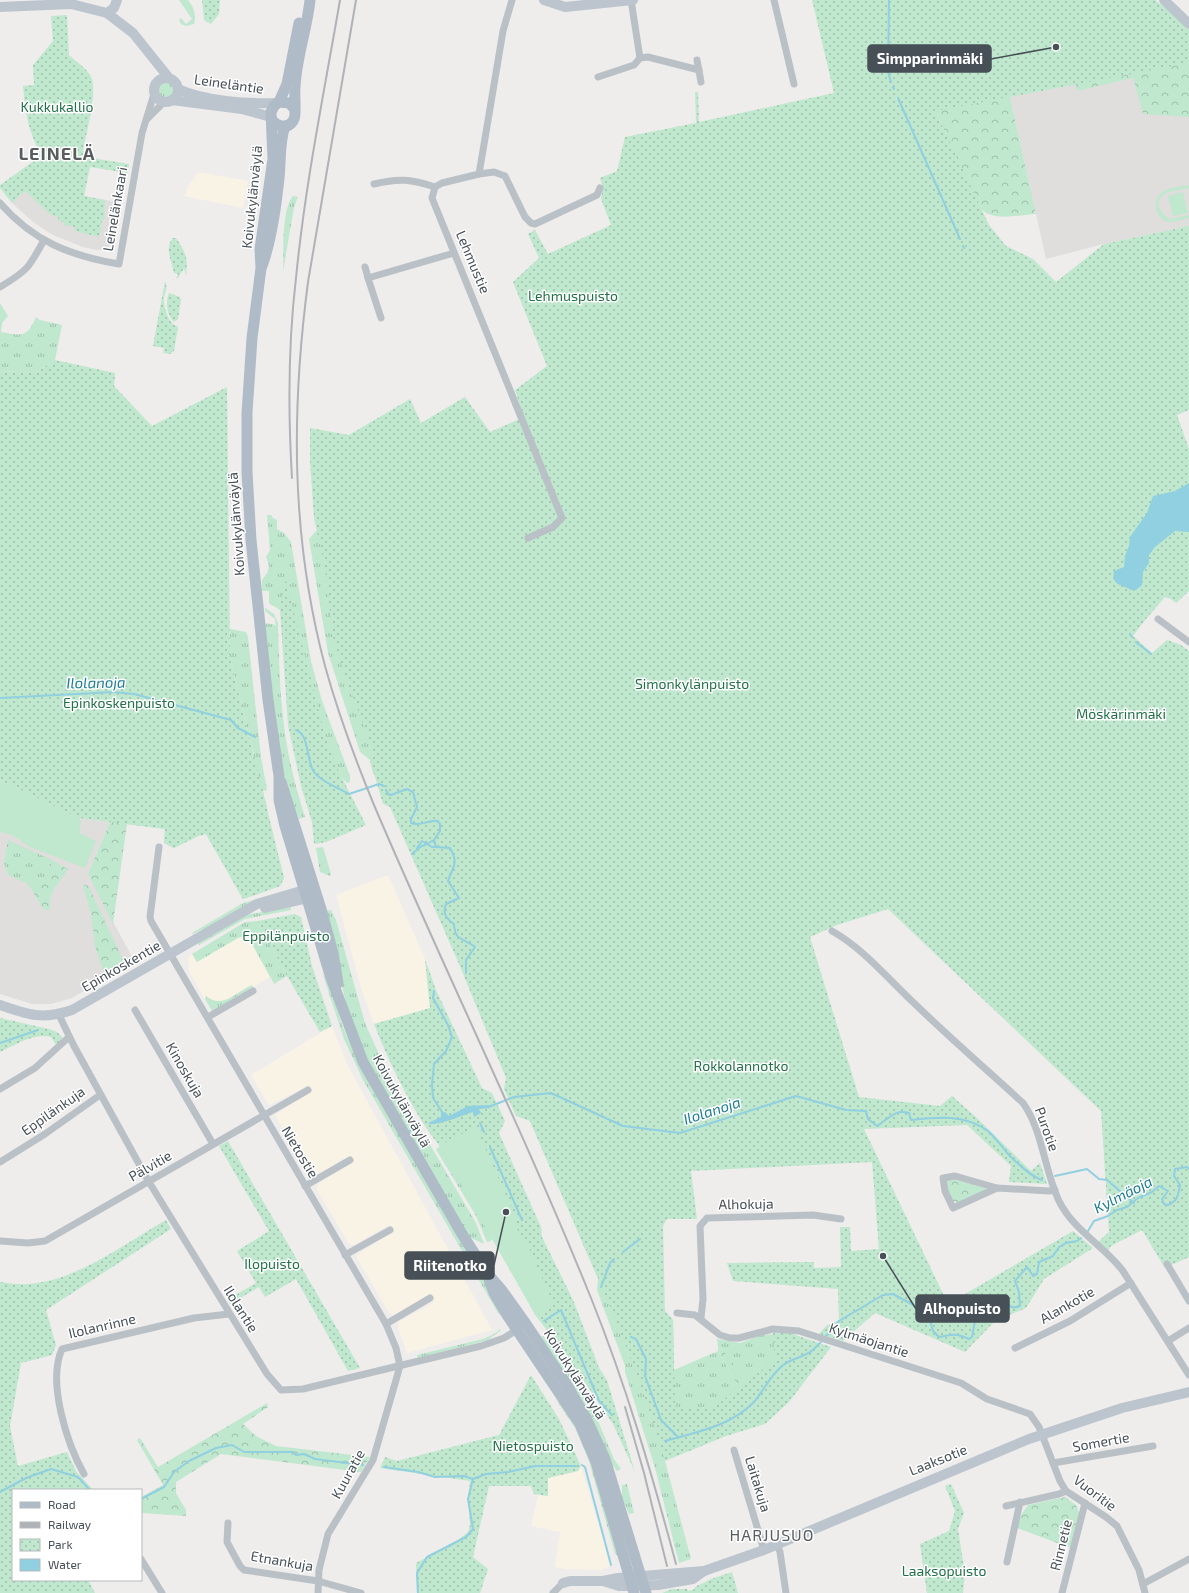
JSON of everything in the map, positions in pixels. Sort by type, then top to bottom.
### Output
[{"type":"main road","points":[[71,4],[82,0]]},
{"type":"main road","name":"Koivukylänväylä","points":[[308,0],[302,11],[292,52],[287,84],[278,103],[272,108],[273,159],[260,249],[261,268],[252,338],[247,413],[247,472],[255,578],[271,728],[279,776],[287,796],[310,893],[333,953],[340,1000],[355,1046],[371,1078],[462,1234],[487,1273],[501,1289],[522,1327],[568,1387],[587,1420],[605,1459],[638,1585]]},
{"type":"main road","name":"Koivukylänväylä","points":[[261,268],[268,251],[279,179],[282,133],[285,126],[293,122],[295,118],[295,80],[308,0]]},
{"type":"main road","points":[[544,0],[565,7],[632,0]]},
{"type":"main road","points":[[1164,0],[1189,24]]},
{"type":"main road","points":[[107,13],[116,2]]},
{"type":"main road","points":[[116,2],[124,24]]},
{"type":"main road","points":[[0,6],[71,4],[94,5],[100,12],[107,13],[124,24],[139,40],[169,78],[173,80],[178,88],[177,93],[168,101],[160,100],[154,94],[156,82],[151,57]]},
{"type":"main road","points":[[156,82],[163,78],[169,78]]},
{"type":"main road","name":"Leineläntie","points":[[178,88],[189,94],[244,103],[278,103]]},
{"type":"main road","name":"Leineläntie","points":[[168,101],[242,109],[272,119]]},
{"type":"main road","points":[[278,103],[290,103],[294,108]]},
{"type":"main road","points":[[272,119],[276,124],[285,126]]},
{"type":"main road","name":"Epinkoskentie","points":[[0,1005],[30,1016],[43,1017],[59,1015],[72,1010],[250,909],[259,909],[310,893]]},
{"type":"main road","name":"Laaksotie","points":[[563,1583],[570,1581],[603,1581],[619,1586],[638,1585],[704,1571],[764,1550],[1041,1434],[1122,1408],[1189,1392]]},
{"type":"street","points":[[479,174],[503,31],[512,0]]},
{"type":"street","points":[[632,0],[640,58]]},
{"type":"street","points":[[774,0],[794,84]]},
{"type":"street","points":[[598,77],[634,65],[640,58],[648,57],[699,70]]},
{"type":"street","points":[[697,60],[701,82]]},
{"type":"street","name":"Leinelänkaari","points":[[0,203],[27,229],[44,240],[73,254],[119,264],[142,133],[154,94]]},
{"type":"street","name":"Leinelänkaari","points":[[147,119],[168,101]]},
{"type":"street","points":[[374,184],[402,179],[423,183],[435,188],[442,183],[494,172],[505,176],[525,217],[531,223],[535,224],[597,195],[600,188]]},
{"type":"street","name":"Lehmustie","points":[[435,188],[433,192],[433,202],[496,352],[562,518],[553,527],[528,538]]},
{"type":"street","points":[[0,287],[24,273],[29,268],[44,240]]},
{"type":"street","points":[[368,278],[454,253]]},
{"type":"street","points":[[365,267],[381,318]]},
{"type":"street","points":[[1158,619],[1189,642]]},
{"type":"street","name":"Nietostie","points":[[159,847],[150,916],[170,954],[208,1017],[263,1115],[386,1324],[396,1348],[400,1366]]},
{"type":"street","name":"Purotie","points":[[832,931],[844,938],[861,952],[915,1004],[1023,1103],[1031,1118],[1059,1202],[1077,1227],[1113,1258],[1131,1283],[1189,1374]]},
{"type":"street","points":[[208,1017],[253,991]]},
{"type":"street","name":"Kinoskuja","points":[[135,1010],[213,1144]]},
{"type":"street","name":"Ilolantie","points":[[59,1015],[69,1037],[149,1182],[266,1374],[281,1390],[303,1389],[494,1342],[522,1327]]},
{"type":"street","points":[[0,1089],[35,1068],[69,1037]]},
{"type":"street","name":"Pälvitie","points":[[0,1241],[28,1244],[45,1241],[308,1090]]},
{"type":"street","name":"Eppilänkuja","points":[[0,1162],[45,1134],[100,1094]]},
{"type":"street","points":[[305,1186],[350,1160]]},
{"type":"street","points":[[997,1188],[953,1208],[944,1191],[943,1178],[955,1176],[997,1188],[1036,1191],[1055,1190]]},
{"type":"street","name":"Alhokuja","points":[[701,1318],[703,1299],[700,1226],[707,1218],[813,1215],[841,1219]]},
{"type":"street","points":[[345,1255],[390,1230]]},
{"type":"street","points":[[1167,1264],[1189,1301]]},
{"type":"street","name":"Alankotie","points":[[1015,1348],[1070,1321],[1131,1283]]},
{"type":"street","points":[[386,1324],[430,1298]]},
{"type":"street","name":"Kylmäojantie","points":[[677,1313],[694,1315],[701,1318],[720,1335],[730,1338],[739,1338],[773,1329],[799,1331],[941,1376],[961,1383],[1004,1406],[1030,1414],[1041,1434]]},
{"type":"street","name":"Ilolanrinne","points":[[84,1474],[74,1457],[65,1427],[57,1390],[56,1372],[58,1358],[62,1349],[194,1318],[229,1314]]},
{"type":"street","points":[[1168,1341],[1189,1328]]},
{"type":"street","name":"Kuuratie","points":[[318,1593],[318,1581],[323,1550],[328,1534],[373,1460],[400,1366]]},
{"type":"street","name":"Vuoritie","points":[[1041,1434],[1066,1490],[1117,1526],[1139,1570],[1145,1593]]},
{"type":"street","name":"Somertie","points":[[1053,1463],[1153,1446]]},
{"type":"street","name":"Laitakuja","points":[[734,1450],[764,1550]]},
{"type":"street","points":[[1006,1506],[1059,1494],[1066,1490]]},
{"type":"street","points":[[1007,1562],[1020,1502]]},
{"type":"street","name":"Rinnetie","points":[[1062,1593],[1085,1503]]},
{"type":"street","name":"Etnankuja","points":[[228,1523],[227,1542],[240,1566],[244,1570],[318,1581]]},
{"type":"street","points":[[777,1544],[780,1552],[786,1593]]},
{"type":"street","points":[[1143,1584],[1189,1559]]},
{"type":"street","points":[[142,1560],[162,1593]]},
{"type":"street","points":[[318,1581],[361,1593]]},
{"type":"street","points":[[553,1593],[563,1583]]},
{"type":"shaded area","points":[[1189,63],[1189,226],[1104,244],[1046,259],[1010,97]]},
{"type":"shaded area","points":[[198,172],[248,181],[243,208],[184,196],[187,188]]},
{"type":"shaded area","points":[[25,191],[84,196],[122,203],[116,240],[106,249],[96,250],[83,247],[53,235],[33,222],[12,203]]},
{"type":"shaded area","points":[[0,780],[79,818],[110,822],[88,874],[134,961],[72,998],[51,1004],[32,1004],[0,994]]},
{"type":"shaded area","points":[[388,875],[425,959],[430,1008],[374,1024],[362,991],[336,895]]},
{"type":"shaded area","points":[[247,934],[287,976],[274,984],[270,977],[216,1010],[208,1005],[189,971],[188,958],[192,954],[197,962]]},
{"type":"shaded area","points":[[332,1026],[348,1066],[492,1330],[407,1353],[398,1328],[399,1322],[434,1302],[430,1295],[395,1316],[389,1313],[357,1258],[357,1255],[394,1231],[389,1225],[354,1245],[351,1245],[348,1242],[317,1190],[317,1186],[320,1182],[353,1163],[349,1156],[316,1175],[308,1174],[275,1115],[311,1092],[307,1086],[270,1105],[251,1075]]},
{"type":"shaded area","points":[[581,1466],[611,1565],[602,1570],[566,1569],[555,1567],[560,1532],[531,1526],[538,1495],[548,1496],[548,1478],[578,1471]]},
{"type":"green space","points":[[179,0],[188,0],[195,14],[194,24],[186,26],[181,24],[179,20],[181,18],[186,24],[192,19]]},
{"type":"green space","points":[[202,0],[220,0],[219,14],[211,24],[204,20]]},
{"type":"green space","name":"Simonkylänpuisto","points":[[812,0],[1155,0],[1176,16],[1189,30],[1189,63],[935,111],[989,225],[1006,246],[1033,259],[1056,282],[1104,244],[1189,226],[1189,410],[1177,415],[1189,449],[1189,591],[1176,603],[1165,597],[1133,636],[1152,653],[1167,640],[1181,645],[1189,651],[1189,1257],[1165,1268],[1142,1230],[1111,1246],[1108,1251],[1098,1242],[1109,1232],[1101,1111],[888,909],[837,925],[810,937],[859,1097],[940,1106],[952,1096],[977,1118],[1031,1171],[1040,1163],[1047,1184],[1009,1182],[1011,1166],[967,1125],[864,1129],[948,1304],[1073,1231],[1093,1248],[1044,1279],[1026,1308],[995,1321],[965,1352],[875,1313],[843,1341],[819,1334],[826,1326],[839,1320],[838,1289],[733,1281],[727,1263],[814,1262],[814,1268],[841,1267],[840,1227],[850,1227],[851,1251],[879,1249],[872,1162],[691,1171],[697,1219],[667,1219],[663,1226],[665,1311],[673,1320],[675,1409],[714,1407],[775,1360],[773,1333],[789,1333],[831,1347],[789,1402],[765,1424],[726,1436],[665,1461],[620,1331],[585,1247],[530,1121],[516,1116],[504,1089],[506,1078],[459,964],[390,807],[383,804],[370,760],[374,753],[344,673],[333,637],[325,567],[314,518],[310,462],[310,428],[349,435],[410,399],[421,423],[465,397],[490,432],[524,417],[515,390],[547,366],[513,282],[539,258],[528,234],[535,230],[548,254],[611,225],[601,199],[603,188],[600,178],[617,171],[625,137],[696,123],[695,92],[698,92],[699,122],[834,93]]},
{"type":"green space","points":[[1155,0],[1189,30],[1189,117],[1143,114],[1133,78],[1077,91],[1075,84],[1010,97],[1036,214],[1006,217],[991,215],[980,208],[935,111]]},
{"type":"green space","name":"Kukkukallio","points":[[67,15],[69,55],[87,71],[93,83],[89,124],[83,151],[98,159],[129,164],[128,173],[90,167],[84,196],[105,200],[104,220],[102,220],[99,237],[75,231],[75,227],[64,225],[64,222],[58,221],[58,217],[51,215],[25,191],[12,203],[0,188],[0,185],[31,163],[40,153],[28,120],[23,86],[34,85],[33,65],[53,41],[51,16]]},
{"type":"green space","points":[[166,82],[173,87],[174,90],[169,97],[166,98],[159,93],[158,90],[163,83]]},
{"type":"green space","points":[[1189,185],[1189,188],[1170,192],[1162,196],[1159,206],[1163,214],[1170,219],[1189,215],[1189,218],[1170,222],[1161,218],[1156,210],[1156,201],[1161,193],[1174,188]]},
{"type":"green space","points":[[1183,192],[1188,213],[1173,216],[1168,196]]},
{"type":"green space","points":[[293,196],[298,197],[294,207],[283,272],[285,221],[289,203]]},
{"type":"green space","points":[[173,238],[176,238],[186,255],[187,264],[186,275],[184,268],[176,279],[178,274],[174,273],[169,250],[170,242]]},
{"type":"green space","points":[[165,281],[165,309],[172,323],[178,327],[174,351],[170,354],[163,353],[164,348],[153,346]]},
{"type":"green space","points":[[169,293],[180,297],[181,300],[178,319],[174,322],[167,309]]},
{"type":"green space","points":[[0,303],[8,316],[2,323],[1,332],[19,335],[23,334],[30,329],[36,317],[40,320],[62,325],[55,360],[35,373],[0,371]]},
{"type":"green space","name":"Epinkoskenpuisto","points":[[55,360],[115,373],[114,386],[152,426],[227,387],[230,658],[284,878],[280,886],[243,899],[206,834],[198,836],[174,848],[164,843],[165,829],[79,818],[0,780],[0,371],[35,373]]},
{"type":"green space","points":[[267,515],[271,515],[277,520],[277,529],[284,533],[291,542],[311,661],[322,701],[350,776],[350,782],[347,783],[333,768],[280,610],[269,603],[269,591],[262,591],[262,580],[268,569],[266,557],[270,550]]},
{"type":"green space","points":[[317,530],[431,699],[373,774],[370,760],[360,752],[328,653],[309,539]]},
{"type":"green space","points":[[285,577],[325,735],[337,768],[366,825],[326,842],[315,844],[312,822],[301,786],[288,725],[280,610]]},
{"type":"green space","points":[[265,608],[274,614],[278,623],[279,667],[286,740],[294,778],[305,817],[299,819],[290,796],[279,747],[272,697],[265,623],[276,625],[275,619],[265,611]]},
{"type":"green space","points":[[230,629],[246,632],[248,637],[261,757],[267,790],[263,791],[267,808],[241,834],[254,755],[230,658]]},
{"type":"green space","points":[[0,780],[79,818],[81,823],[79,833],[96,841],[85,868],[30,847],[12,835],[0,832]]},
{"type":"green space","points":[[108,793],[278,856],[284,878],[280,886],[243,899],[206,834],[198,836],[174,848],[164,843],[165,829],[127,824],[113,924],[88,874],[110,822],[104,803]]},
{"type":"green space","points":[[8,840],[54,861],[43,878],[28,884],[8,875],[4,863]]},
{"type":"green space","points":[[323,847],[331,874],[330,876],[320,872],[316,848]]},
{"type":"green space","points":[[54,861],[68,869],[52,893],[50,898],[50,910],[44,910],[28,884],[43,878]]},
{"type":"green space","points":[[86,885],[89,887],[123,960],[104,973],[95,946],[91,913],[83,886]]},
{"type":"green space","points":[[281,892],[193,934],[192,933],[243,903]]},
{"type":"green space","points":[[291,907],[291,910],[245,919],[199,945],[198,943],[245,915]]},
{"type":"green space","points":[[331,910],[336,920],[365,1023],[382,1061],[418,1125],[415,1130],[422,1131],[476,1223],[484,1244],[469,1237],[376,1079],[349,1015],[324,911]]},
{"type":"green space","name":"Eppilänpuisto","points":[[295,914],[301,917],[312,966],[332,1026],[320,1032],[287,976],[258,921]]},
{"type":"green space","points":[[258,921],[287,976],[274,984],[247,935],[238,938],[197,962],[192,954],[245,922]]},
{"type":"green space","points":[[425,959],[436,990],[482,1088],[492,1093],[505,1121],[499,1133],[541,1227],[542,1237],[574,1302],[599,1368],[607,1380],[635,1472],[613,1424],[567,1356],[536,1316],[439,1145],[411,1103],[394,1071],[380,1039],[374,1024],[430,1008]]},
{"type":"green space","points":[[322,972],[333,993],[342,1025],[365,1076],[502,1311],[502,1316],[498,1313],[363,1080],[344,1039]]},
{"type":"green space","points":[[252,985],[253,987],[212,1011],[205,999],[206,996],[212,1000],[224,1000]]},
{"type":"green space","points":[[0,1018],[49,1029],[57,1032],[62,1037],[60,1042],[56,1045],[51,1037],[38,1036],[0,1052]]},
{"type":"green space","points":[[530,1121],[614,1256],[673,1320],[674,1370],[718,1351],[739,1388],[722,1349],[718,1347],[717,1339],[740,1343],[762,1335],[789,1333],[813,1341],[665,1461],[691,1559],[679,1563],[655,1468],[625,1372],[625,1366],[597,1290],[598,1279]]},
{"type":"green space","points":[[476,1127],[517,1221],[517,1229],[529,1248],[554,1305],[536,1316],[439,1145]]},
{"type":"green space","name":"Ilopuisto","points":[[228,1141],[360,1368],[348,1371],[296,1279],[265,1297],[259,1287],[230,1304],[227,1300],[256,1283],[237,1251],[269,1231],[219,1146]]},
{"type":"green space","points":[[442,1145],[494,1235],[491,1241],[487,1242],[476,1216],[437,1151],[436,1149]]},
{"type":"green space","points":[[953,1179],[985,1188],[986,1191],[959,1203],[953,1201],[946,1185],[948,1180]]},
{"type":"green space","points":[[166,1220],[171,1229],[46,1310],[56,1345],[52,1355],[21,1363],[10,1426],[18,1466],[67,1452],[76,1471],[92,1489],[12,1489],[12,1581],[89,1581],[95,1593],[0,1593],[0,1282],[27,1284],[45,1282],[82,1269],[117,1250]]},
{"type":"green space","points":[[500,1329],[501,1330],[488,1340],[418,1358],[417,1355],[483,1339],[494,1334]]},
{"type":"green space","points":[[543,1336],[563,1360],[590,1402],[614,1459],[621,1469],[617,1471],[608,1459],[540,1338]]},
{"type":"green space","points":[[718,1347],[722,1349],[747,1382],[739,1388],[718,1351]]},
{"type":"green space","name":"Nietospuisto","points":[[531,1375],[559,1419],[581,1466],[578,1471],[548,1478],[548,1496],[534,1494],[531,1486],[489,1486],[473,1557],[488,1569],[480,1593],[417,1593],[416,1563],[458,1540],[468,1532],[470,1525],[468,1498],[470,1481],[380,1468],[385,1457],[397,1461],[499,1435]]},
{"type":"green space","points":[[555,1398],[569,1415],[589,1452],[602,1493],[618,1556],[615,1554],[589,1461],[575,1428]]},
{"type":"green space","points":[[267,1403],[268,1407],[243,1424],[256,1436],[276,1446],[370,1457],[361,1472],[221,1454],[176,1482],[176,1493],[186,1510],[186,1516],[142,1513],[142,1496],[163,1485],[137,1440],[140,1438],[158,1467]]},
{"type":"green space","points":[[627,1484],[634,1513],[629,1514],[622,1498],[622,1485]]},
{"type":"green space","name":"Laaksopuisto","points":[[951,1484],[964,1513],[958,1529],[965,1574],[963,1593],[927,1593],[920,1544],[949,1531],[955,1511],[945,1486]]},
{"type":"green space","points":[[1065,1497],[1076,1505],[1080,1515],[1071,1548],[1017,1528],[1021,1515],[1028,1505]]},
{"type":"green space","points":[[732,1572],[738,1593],[662,1593],[672,1589],[687,1589],[688,1591],[695,1589],[695,1587],[711,1579]]},
{"type":"water","points":[[1189,483],[1189,532],[1175,531],[1155,547],[1149,555],[1149,563],[1143,572],[1142,585],[1136,590],[1131,590],[1118,584],[1114,579],[1114,571],[1124,567],[1130,537],[1147,513],[1153,496],[1175,491]]},
{"type":"water","points":[[492,1105],[490,1108],[479,1109],[481,1113],[474,1117],[473,1112],[436,1124],[428,1123],[441,1117],[441,1113],[445,1112],[449,1116],[468,1106]]},
{"type":"waterway","points":[[889,0],[888,72],[891,82]]},
{"type":"waterway","points":[[898,98],[960,239]]},
{"type":"waterway","points":[[1136,642],[1151,654]]},
{"type":"waterway","name":"Ilolanoja","points":[[0,698],[114,692],[134,694],[231,720],[238,728],[255,737]]},
{"type":"waterway","name":"Ilolanoja","points":[[296,730],[304,737],[314,772],[326,782],[349,794],[379,784],[384,786]]},
{"type":"waterway","name":"Ilolanoja","points":[[386,790],[388,794],[391,795],[407,789],[413,792],[417,807],[411,819],[411,823],[418,824],[438,821],[440,824],[440,831],[434,840],[436,847],[450,848],[453,853],[455,861],[448,881],[459,898],[446,904],[445,913],[447,918],[454,924],[458,937],[475,947],[466,960],[466,973]]},
{"type":"waterway","points":[[417,848],[422,841],[427,844],[434,840]]},
{"type":"waterway","points":[[412,854],[420,847],[427,844],[432,847],[436,847]]},
{"type":"waterway","name":"Ilolanoja","points":[[434,991],[433,998],[448,1025],[452,1037],[446,1051],[434,1064],[432,1084],[433,1098],[444,1115]]},
{"type":"waterway","points":[[0,1043],[38,1030]]},
{"type":"waterway","name":"Ilolanoja","points":[[491,1106],[514,1097],[551,1093],[623,1126],[680,1133],[796,1096],[846,1110],[866,1111],[868,1119],[877,1126],[892,1115],[899,1112],[909,1113],[911,1120],[951,1118],[970,1122],[988,1131],[1020,1165],[1033,1176],[1042,1180]]},
{"type":"waterway","points":[[480,1123],[484,1132]]},
{"type":"waterway","points":[[410,1131],[415,1129]]},
{"type":"waterway","points":[[490,1147],[522,1220]]},
{"type":"waterway","name":"Kylmäoja","points":[[1088,1231],[1094,1221],[1127,1207],[1138,1198],[1152,1192],[1159,1186],[1168,1191],[1162,1199],[1164,1204],[1168,1205],[1174,1202],[1179,1192],[1180,1185],[1174,1176],[1175,1169],[1187,1167],[1189,1169]]},
{"type":"waterway","name":"Ilolanoja","points":[[1055,1176],[1087,1169],[1099,1179],[1107,1180],[1134,1203]]},
{"type":"waterway","name":"Kylmäoja","points":[[826,1336],[839,1321],[883,1295],[893,1294],[928,1313],[933,1331],[939,1337],[954,1335],[969,1339],[972,1337],[975,1321],[973,1313],[974,1308],[978,1306],[989,1312],[996,1310],[999,1301],[1005,1300],[1011,1307],[1020,1306],[1019,1292],[1015,1281],[1027,1267],[1033,1276],[1037,1274],[1039,1262],[1053,1256],[1059,1247],[1066,1243],[1077,1241],[1081,1238]]},
{"type":"waterway","points":[[623,1252],[640,1239]]},
{"type":"waterway","points":[[601,1287],[610,1263],[614,1259]]},
{"type":"waterway","points":[[544,1321],[561,1310],[599,1401],[612,1415]]},
{"type":"waterway","points":[[631,1337],[636,1339],[646,1359],[645,1376],[661,1420],[678,1437]]},
{"type":"waterway","name":"Kylmäoja","points":[[665,1441],[712,1428],[734,1417],[754,1402],[774,1374],[782,1366],[803,1356],[821,1342]]},
{"type":"waterway","points":[[142,1498],[164,1487],[174,1472],[189,1461],[216,1448],[232,1445],[244,1452],[293,1452],[296,1455],[304,1454],[315,1459],[363,1465]]},
{"type":"waterway","points":[[582,1465],[585,1467],[611,1565]]},
{"type":"waterway","name":"Kylmäoja","points":[[418,1593],[417,1573],[427,1557],[466,1537],[473,1529],[468,1499],[473,1479],[486,1474],[508,1472],[535,1466],[576,1466]]},
{"type":"waterway","points":[[384,1467],[418,1472],[435,1477],[464,1476],[473,1479]]},
{"type":"waterway","points":[[0,1492],[26,1478],[51,1469],[78,1477],[89,1489]]},
{"type":"railway","points":[[292,478],[290,353],[293,303],[304,208],[340,0]]},
{"type":"railway","points":[[356,0],[308,282],[302,331],[297,427],[297,475],[300,523],[314,618],[335,701],[367,788],[428,928],[539,1174],[604,1331],[638,1430],[676,1564]]},
{"type":"railway","points":[[625,1407],[644,1473],[667,1566]]},
{"type":"place","name":"Simpparinmäki","points":[[1056,47]]},
{"type":"place","name":"Riitenotko","points":[[506,1212]]},
{"type":"place","name":"Alhopuisto","points":[[883,1256]]},
{"type":"district","name":"LEINELÄ","points":[[57,154]]},
{"type":"district","name":"HARJUSUO","points":[[772,1535]]},
{"type":"park label","name":"Lehmuspuisto","points":[[573,296]]},
{"type":"park label","name":"Möskärinmäki","points":[[1121,714]]},
{"type":"park label","name":"Rokkolannotko","points":[[741,1066]]}]
